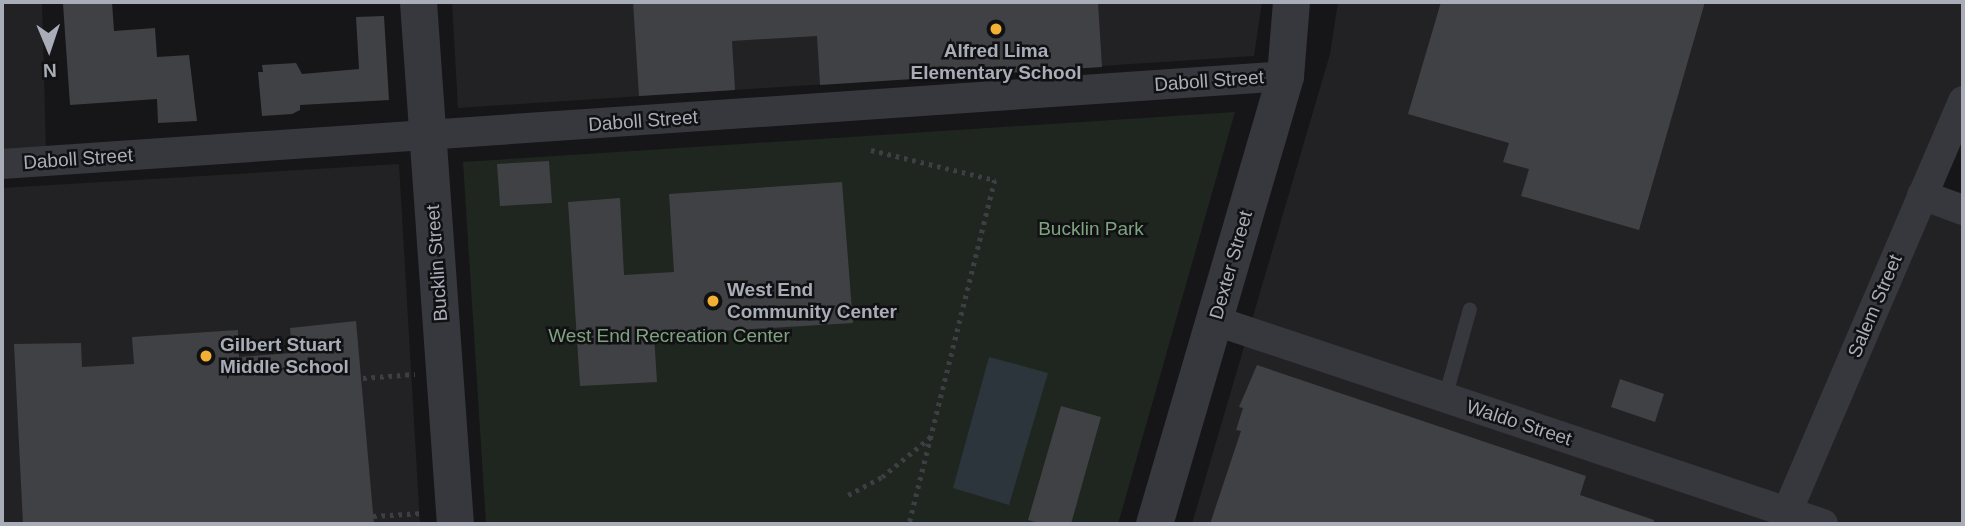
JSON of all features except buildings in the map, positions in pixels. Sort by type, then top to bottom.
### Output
[{"type":"street","name":"Bucklin Street","points":[[418,2],[428,135],[443,518]]},
{"type":"street","name":"Dexter Street","points":[[1154,524],[1216,321],[1285,76],[1291,2]]},
{"type":"street","name":"Daboll Street","points":[[2,164],[1285,76]]},
{"type":"street","name":"Salem Street","points":[[1787,512],[1963,102]]},
{"type":"street","points":[[1922,195],[1963,210]]},
{"type":"street","name":"Waldo Street","points":[[1216,321],[1823,524]]},
{"type":"lane","points":[[1445,398],[1471,309]]},
{"type":"path","points":[[871,149],[995,180],[909,524]]},
{"type":"path","points":[[363,377],[421,374]]},
{"type":"path","points":[[848,495],[882,477],[933,435]]},
{"type":"path","points":[[373,516],[443,518]]},
{"type":"shaded area","points":[[2,2],[42,2],[46,151],[2,157]]},
{"type":"shaded area","points":[[452,2],[1262,2],[1254,56],[458,108]]},
{"type":"shaded area","points":[[1338,2],[1963,2],[1963,82],[1921,176],[1963,206],[1963,524],[1192,524],[1330,54]]},
{"type":"shaded area","name":"Gilbert Stuart Middle School","points":[[399,164],[420,524],[2,524],[2,188]]},
{"type":"shaded area","points":[[989,357],[1048,373],[1009,505],[953,488]]},
{"type":"green space","name":"West End Recreation Center","points":[[1235,112],[1118,524],[486,524],[463,162]]},
{"type":"place","name":"Alfred Lima Elementary School","points":[[996,29]]},
{"type":"place","name":"West End Community Center","points":[[713,301]]},
{"type":"place","name":"Gilbert Stuart Middle School","points":[[206,356]]},
{"type":"park label","name":"Bucklin Park","points":[[1091,229]]}]
